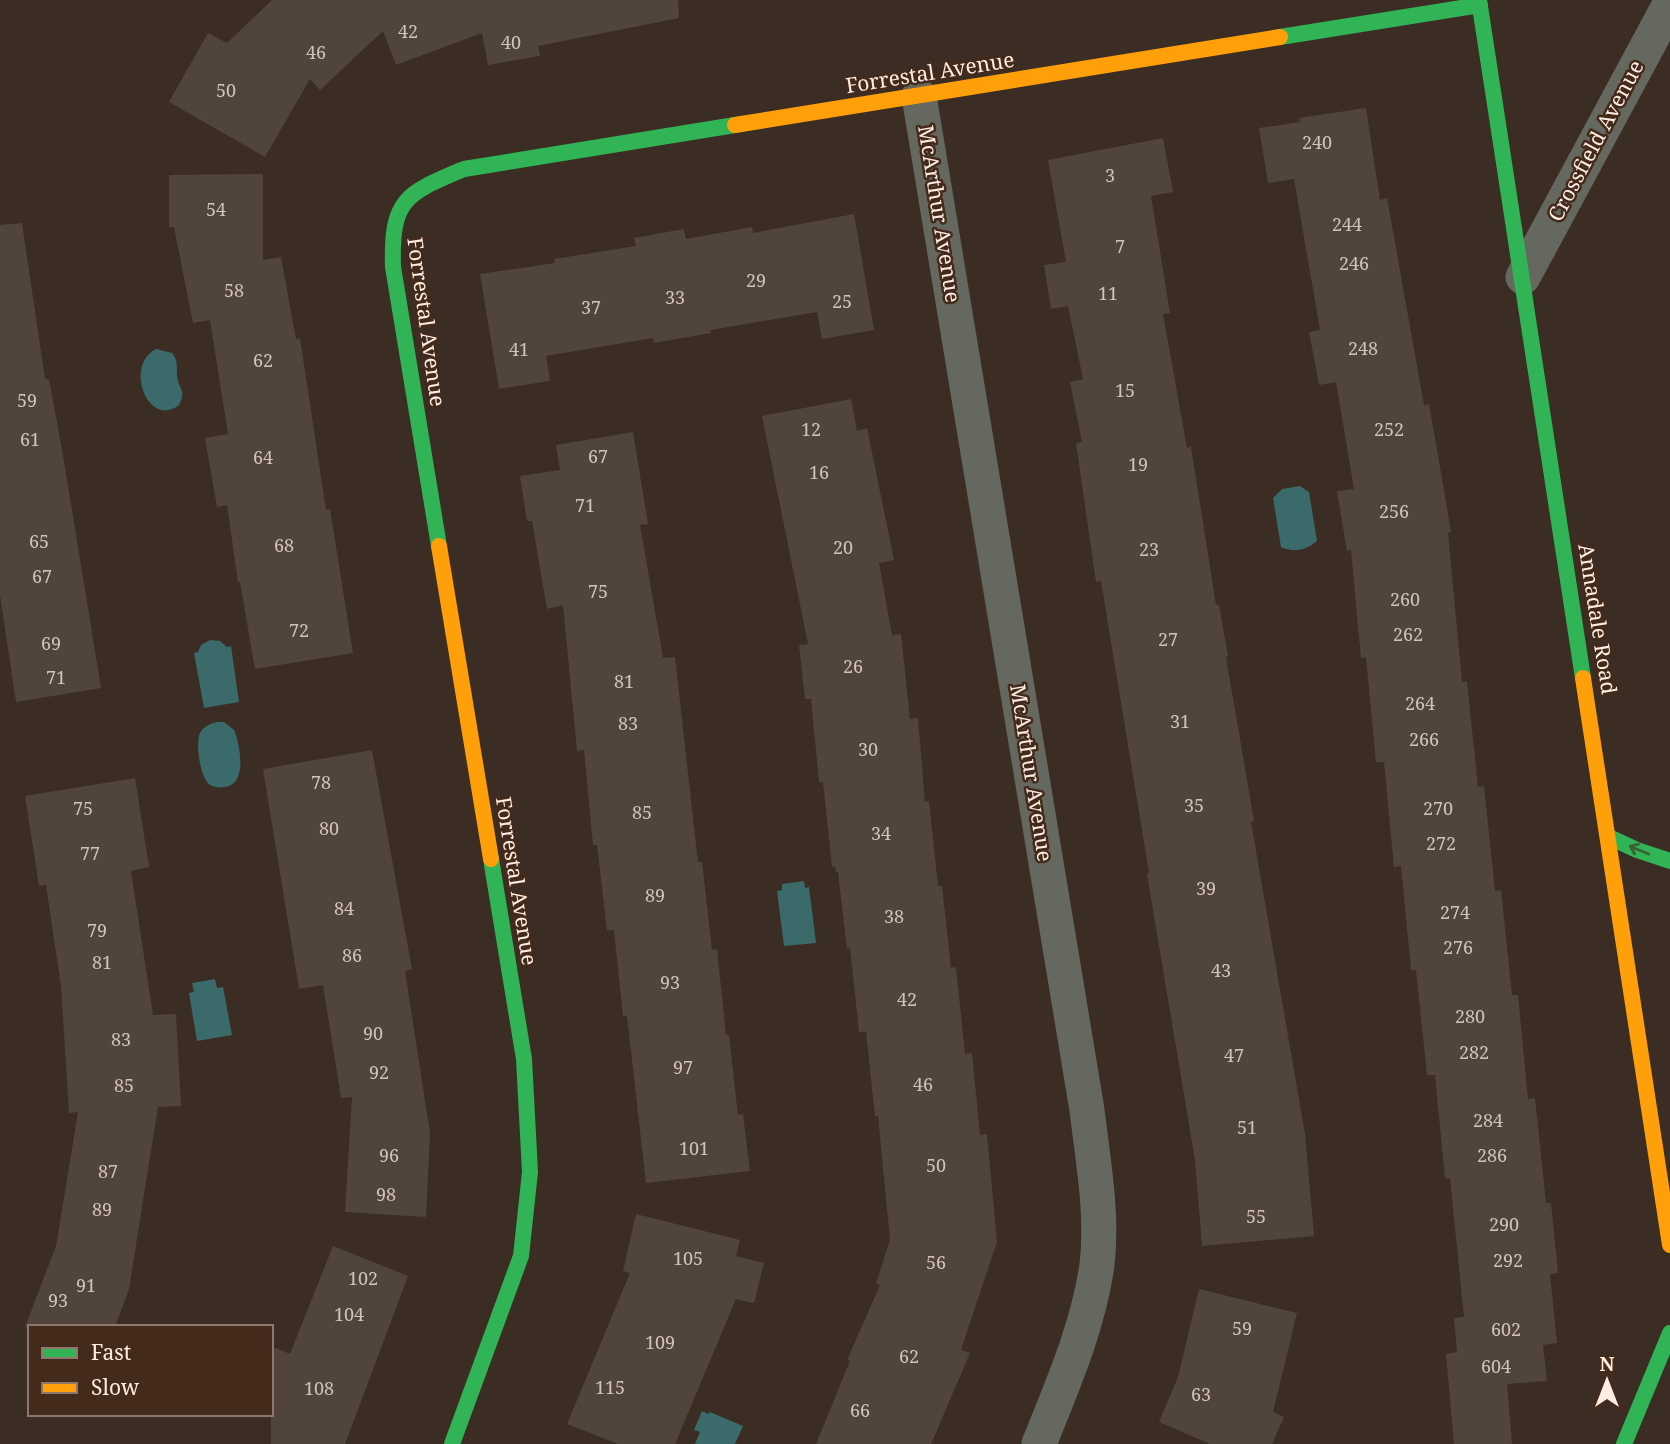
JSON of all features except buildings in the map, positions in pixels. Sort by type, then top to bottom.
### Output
[{"type":"street","name":"Forrestal Avenue","points":[[452,1444],[522,1256],[530,1172],[524,1059],[393,267],[390,236],[397,208],[418,188],[464,169],[1480,2]]},
{"type":"street","name":"Annadale Road","points":[[1480,2],[1670,1245]]},
{"type":"street","name":"Crossfield Avenue","points":[[1523,277],[1670,4]]},
{"type":"street","name":"McArthur Avenue","points":[[919,96],[1087,1110],[1097,1194],[1097,1264],[1082,1334],[1039,1444]]},
{"type":"street","points":[[1609,837],[1670,861]]},
{"type":"street","points":[[1624,1444],[1670,1333]]},
{"type":"water","points":[[156,349],[172,353],[176,362],[182,396],[179,405],[168,410],[158,409],[150,402],[141,381],[141,368],[146,357]]},
{"type":"water","points":[[1300,486],[1309,492],[1317,541],[1309,547],[1291,550],[1281,547],[1273,498],[1282,489]]},
{"type":"water","points":[[210,640],[231,646],[239,702],[204,708],[194,653]]},
{"type":"water","points":[[224,722],[234,730],[240,753],[237,779],[223,787],[212,786],[206,781],[198,752],[200,733],[205,727]]},
{"type":"water","points":[[804,881],[805,888],[809,887],[816,943],[784,946],[777,891],[782,890],[782,884]]},
{"type":"water","points":[[215,979],[217,988],[223,987],[232,1035],[197,1041],[189,993],[194,992],[192,983]]},
{"type":"water","points":[[702,1411],[743,1426],[735,1444],[695,1444],[700,1432],[694,1430]]},
{"type":"traffic: fast","points":[[1479,0],[1583,678]]},
{"type":"traffic: fast","points":[[1280,37],[1480,5]]},
{"type":"traffic: fast","points":[[439,546],[393,267],[395,227],[406,202],[428,185],[464,169],[735,125]]},
{"type":"traffic: fast","points":[[1609,837],[1670,861]]},
{"type":"traffic: fast","points":[[452,1444],[521,1256],[530,1172],[524,1059],[491,859]]},
{"type":"traffic: fast","points":[[1624,1444],[1670,1333]]},
{"type":"traffic: slow","points":[[735,125],[1280,37]]},
{"type":"traffic: slow","points":[[439,546],[491,859]]},
{"type":"traffic: slow","points":[[1583,678],[1670,1245]]}]
